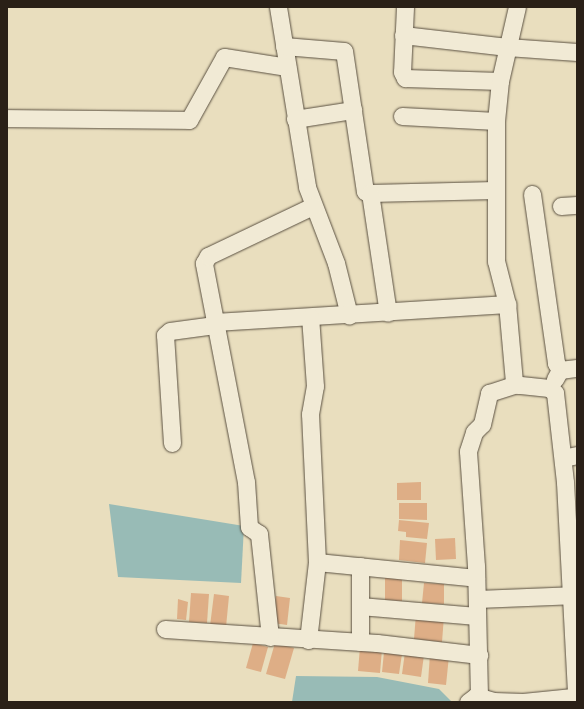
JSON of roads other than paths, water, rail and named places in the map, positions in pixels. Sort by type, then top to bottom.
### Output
[{"type":"street","points":[[278,7],[295,119],[313,206],[336,263],[349,315]]},
{"type":"street","points":[[405,7],[402,72],[405,78],[500,81]]},
{"type":"street","points":[[516,384],[513,378],[507,304],[496,261],[495,190],[496,121],[500,81],[517,7]]},
{"type":"street","points":[[403,35],[507,47],[577,52]]},
{"type":"street","points":[[284,46],[344,51],[363,186],[365,191],[370,193],[495,190]]},
{"type":"street","points":[[7,118],[189,120],[224,57],[287,67]]},
{"type":"street","points":[[295,119],[353,110]]},
{"type":"street","points":[[402,116],[496,121]]},
{"type":"street","points":[[370,193],[388,313]]},
{"type":"street","points":[[532,194],[556,363],[560,370]]},
{"type":"street","points":[[270,637],[259,534],[249,527],[246,482],[215,324],[205,259],[313,206]]},
{"type":"street","points":[[172,443],[165,335],[170,330],[215,324],[507,304]]},
{"type":"street","points":[[308,640],[317,562],[310,414],[314,378],[310,317]]},
{"type":"street","points":[[560,370],[577,368]]},
{"type":"street","points":[[549,388],[560,370]]},
{"type":"street","points":[[516,384],[549,388],[555,393],[570,457],[576,695],[523,702],[474,699],[479,655],[470,444],[474,432],[482,424],[489,393],[516,384]]},
{"type":"street","points":[[317,562],[476,578]]},
{"type":"street","points":[[360,566],[360,642]]},
{"type":"street","points":[[360,606],[477,608],[574,595]]},
{"type":"street","points":[[165,629],[308,640],[360,642],[479,655]]},
{"type":"water","points":[[109,504],[244,526],[241,583],[118,577]]},
{"type":"water","points":[[296,676],[377,677],[439,689],[452,702],[292,702]]}]
